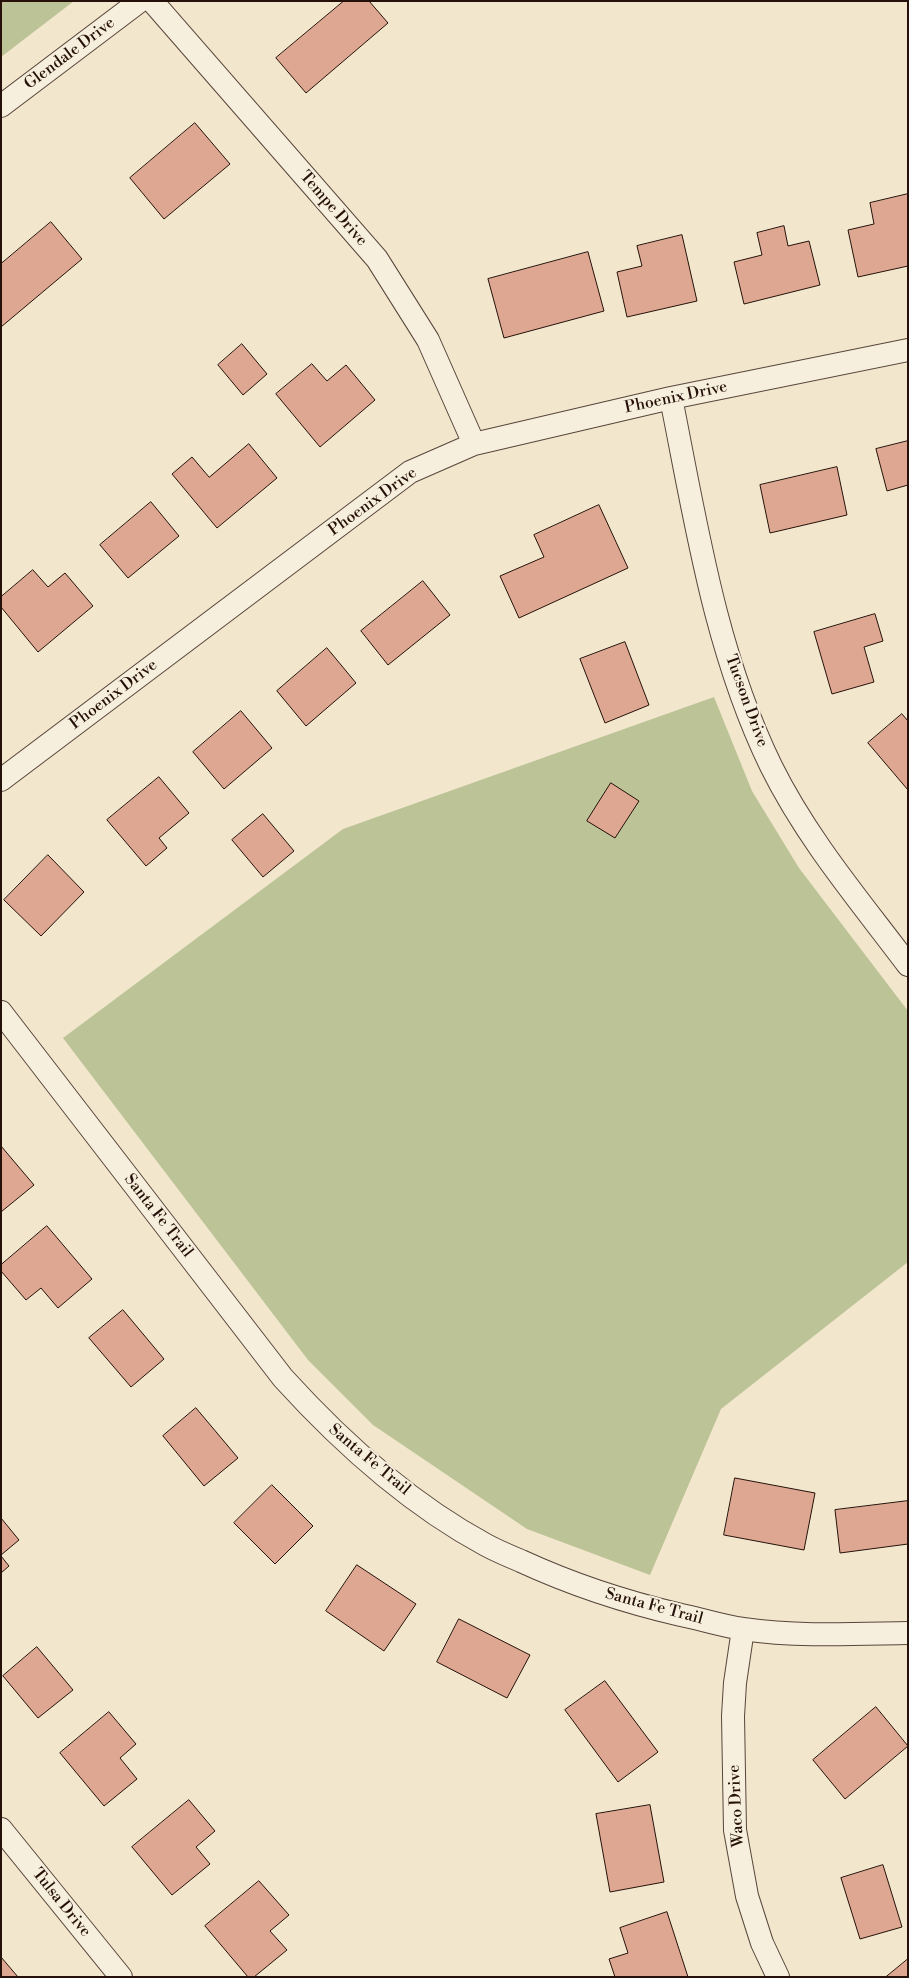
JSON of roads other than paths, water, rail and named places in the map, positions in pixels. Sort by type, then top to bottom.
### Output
[{"type":"street","name":"Glendale Drive","points":[[1,106],[140,1]]},
{"type":"street","name":"Tempe Drive","points":[[152,1],[377,259],[428,340],[474,444]]},
{"type":"street","name":"Phoenix Drive","points":[[1,780],[410,472],[474,444],[671,398],[908,350]]},
{"type":"street","name":"Tucson Drive","points":[[671,398],[711,596],[747,711],[771,766],[809,833],[908,965]]},
{"type":"street","name":"Santa Fe Trail","points":[[1,1012],[283,1378],[319,1417],[362,1458],[401,1489],[486,1545],[586,1588],[634,1604],[743,1629],[821,1635],[908,1632]]},
{"type":"street","name":"Waco Drive","points":[[743,1629],[735,1683],[733,1716],[734,1830],[749,1903],[762,1944],[778,1977]]},
{"type":"street","name":"Tulsa Drive","points":[[1,1829],[122,1977]]}]
